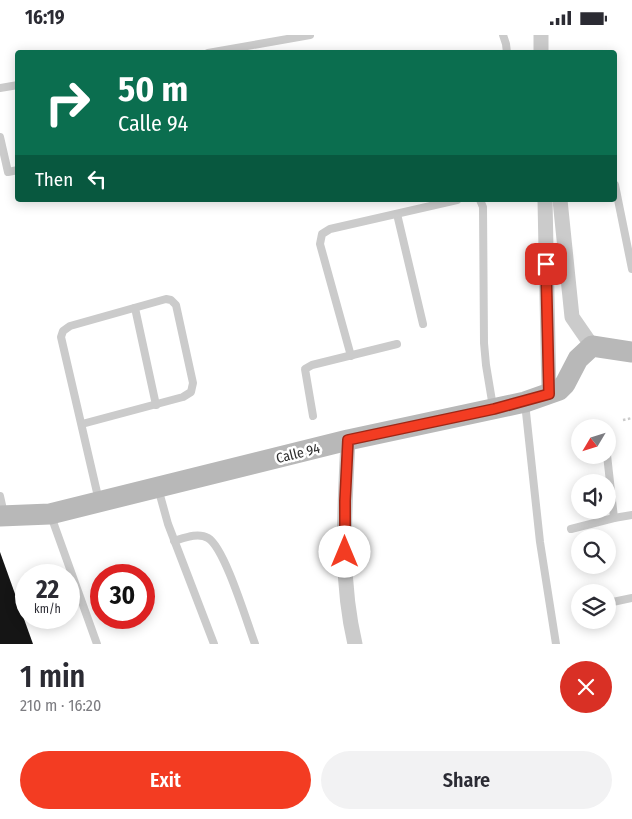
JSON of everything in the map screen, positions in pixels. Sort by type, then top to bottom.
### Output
[{"type":"street","points":[[541,35],[541,50]]},
{"type":"street","points":[[553,204],[572,317],[592,346],[632,351]]},
{"type":"street","points":[[549,394],[553,204]]},
{"type":"street","name":"Calle 94","points":[[2,510],[50,514],[348,440],[525,401],[559,390],[565,384],[578,359],[592,346]]},
{"type":"street","points":[[348,440],[345,501],[345,584],[355,644]]},
{"type":"lane","points":[[225,50],[310,35]]},
{"type":"lane","points":[[503,35],[507,50]]},
{"type":"lane","points":[[0,88],[15,86]]},
{"type":"lane","points":[[0,137],[8,172],[15,171]]},
{"type":"lane","points":[[617,195],[632,269]]},
{"type":"lane","points":[[351,356],[320,244],[322,234],[330,229],[448,202]]},
{"type":"lane","points":[[481,202],[483,207],[484,343],[494,409]]},
{"type":"lane","points":[[396,214],[423,324]]},
{"type":"lane","points":[[82,424],[183,397],[191,391],[193,383],[176,305],[171,300],[166,299],[70,326],[63,331],[61,337],[99,502]]},
{"type":"lane","points":[[135,308],[156,405]]},
{"type":"lane","points":[[313,416],[305,369],[312,365],[397,344]]},
{"type":"lane","points":[[525,401],[540,542],[556,644]]},
{"type":"lane","points":[[157,487],[174,541],[214,644]]},
{"type":"lane","points":[[50,514],[97,644]]},
{"type":"lane","points":[[616,518],[632,515]]},
{"type":"lane","points":[[571,529],[610,519]]},
{"type":"lane","points":[[174,541],[196,535],[209,538],[222,554],[255,644]]},
{"type":"lane","points":[[616,601],[632,598]]},
{"type":"path","points":[[623,420],[632,418]]},
{"type":"building","points":[[0,552],[15,594],[15,629],[28,629],[33,644],[0,644]]},
{"type":"route","points":[[345,552],[348,440],[494,409],[549,394],[546,264]]}]
